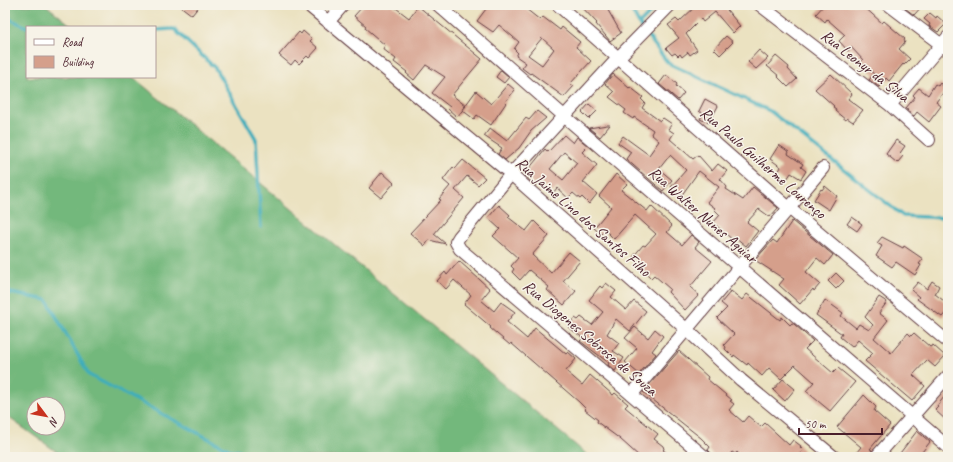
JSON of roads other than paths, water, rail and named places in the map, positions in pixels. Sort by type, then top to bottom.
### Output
[{"type":"street","name":"Rua Jaime Lino dos Santos Filho","points":[[308,5],[510,174],[770,405],[834,457]]},
{"type":"street","points":[[328,22],[343,5]]},
{"type":"street","name":"Rua Walter Nunes Aguiar","points":[[438,5],[564,116],[948,447]]},
{"type":"street","name":"Rua Paulo Guilherme Lourenço","points":[[558,5],[619,57],[789,208],[948,342]]},
{"type":"street","points":[[510,174],[619,57],[670,5]]},
{"type":"street","name":"Rua Leonyr da Silva","points":[[760,5],[890,105],[929,140]]},
{"type":"street","points":[[889,5],[946,44],[890,105]]},
{"type":"street","points":[[632,394],[823,168]]},
{"type":"street","name":"Rua Diogenes Sobrosa de Souza","points":[[510,174],[459,237],[456,242],[460,248],[705,457]]},
{"type":"street","points":[[876,457],[948,376]]},
{"type":"waterway","points":[[629,5],[639,24],[668,63],[770,111],[903,216],[948,218]]},
{"type":"waterway","points":[[639,24],[658,5]]},
{"type":"waterway","points":[[5,17],[26,27]]},
{"type":"waterway","points":[[156,30],[174,29],[215,68],[256,139],[261,227]]},
{"type":"waterway","points":[[5,292],[47,300],[89,375],[230,450],[280,457]]}]
